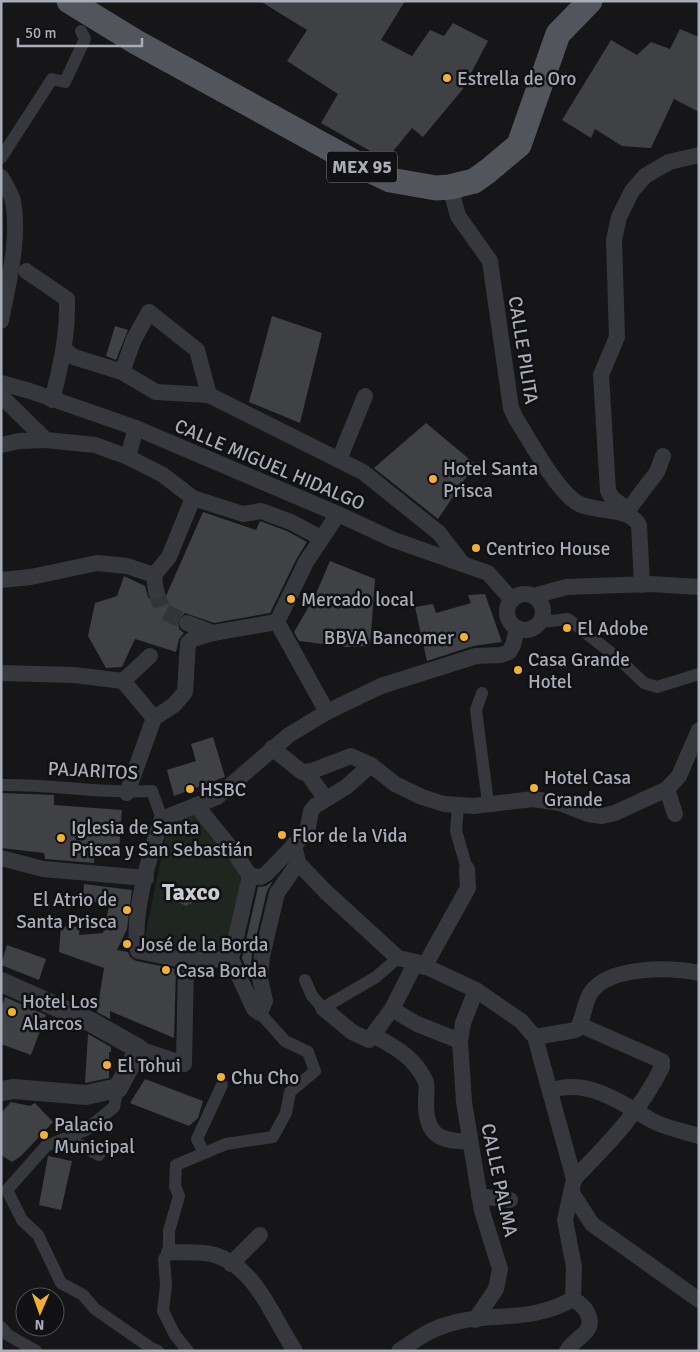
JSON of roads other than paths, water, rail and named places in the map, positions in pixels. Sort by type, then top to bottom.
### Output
[{"type":"main road","name":"MEX 95","points":[[69,1],[136,42],[363,167],[390,180],[410,185],[450,188],[474,181],[519,145],[558,34],[590,1]]},
{"type":"street","points":[[1,158],[52,79],[65,82],[85,39],[82,31]]},
{"type":"street","points":[[642,585],[639,525],[636,519],[612,498],[608,491],[601,375],[617,337],[614,240],[619,217],[632,191],[645,176],[669,162],[699,155]]},
{"type":"street","points":[[1,176],[12,199],[14,215],[12,266],[1,321]]},
{"type":"street","name":"CALLE PILITA","points":[[450,188],[458,216],[490,261],[511,408],[515,417],[558,483],[576,502],[594,508],[627,512]]},
{"type":"street","points":[[26,271],[67,299],[68,324],[52,400]]},
{"type":"street","points":[[122,372],[134,339],[149,312],[197,350],[209,395]]},
{"type":"street","points":[[64,349],[74,357],[122,372],[156,392],[209,395],[363,472],[440,533],[462,563]]},
{"type":"street","name":"CALLE MIGUEL HIDALGO","points":[[1,383],[136,428],[338,514],[394,540],[462,563],[488,574],[512,600]]},
{"type":"street","points":[[1,396],[46,440]]},
{"type":"street","points":[[339,460],[365,396]]},
{"type":"street","points":[[128,457],[136,428]]},
{"type":"street","points":[[1,445],[19,441],[46,440],[95,445],[128,457],[163,475],[193,498],[243,514],[261,511],[291,522],[321,538]]},
{"type":"street","points":[[627,512],[657,472],[663,456]]},
{"type":"street","points":[[1,580],[31,577],[97,562],[128,566],[155,583],[169,557],[193,498]]},
{"type":"street","points":[[277,622],[306,562],[338,514]]},
{"type":"street","points":[[699,587],[642,585],[566,587],[534,596],[526,594],[512,600],[508,608],[508,616],[511,623],[517,628],[530,630],[540,622],[568,619],[619,659],[644,684],[657,688],[699,674]]},
{"type":"street","points":[[534,596],[543,608],[540,622]]},
{"type":"street","points":[[127,793],[154,718],[174,705],[185,692],[188,643],[213,633],[277,622]]},
{"type":"street","points":[[277,622],[327,712]]},
{"type":"street","points":[[188,623],[213,633]]},
{"type":"street","points":[[232,959],[186,961],[138,951],[135,936],[152,848],[162,819],[217,797],[288,735],[327,712],[381,686],[476,656],[501,655],[509,652],[513,645],[517,628]]},
{"type":"street","points":[[123,681],[150,656]]},
{"type":"street","points":[[1,673],[74,674],[107,677],[123,681],[154,718]]},
{"type":"street","points":[[482,693],[476,710],[488,803]]},
{"type":"street","points":[[272,748],[302,772],[307,773],[351,756],[372,765],[395,784],[422,797],[458,806],[533,799],[560,803],[588,814],[602,816],[615,813],[667,789],[679,776],[699,730]]},
{"type":"street","points":[[250,876],[260,877],[266,874],[307,832],[311,811],[326,798],[346,788],[372,765]]},
{"type":"street","points":[[307,773],[326,798]]},
{"type":"street","name":"PAJARITOS","points":[[1,785],[58,787],[98,792],[127,793],[152,791],[162,819]]},
{"type":"street","points":[[667,789],[675,814]]},
{"type":"street","points":[[188,1351],[175,1335],[163,1311],[166,1285],[164,1259],[169,1252],[169,1231],[179,1196],[175,1186],[176,1165],[226,1144],[273,1137],[286,1113],[290,1092],[315,1071],[308,1052],[285,1041],[260,1013],[254,1009],[232,959],[250,876],[234,852],[196,805]]},
{"type":"street","points":[[371,1038],[392,1009],[468,888],[467,869],[456,831],[458,806]]},
{"type":"street","points":[[294,844],[298,863],[326,892],[398,958],[420,965],[476,990],[521,1021],[535,1037],[573,1186],[592,1224],[699,1300]]},
{"type":"street","points":[[1,858],[43,869],[146,878]]},
{"type":"street","points":[[260,1013],[265,1001],[260,978],[262,956],[277,893],[298,863]]},
{"type":"street","points":[[323,1008],[376,977],[398,958]]},
{"type":"street","points":[[1,982],[91,1022],[139,1048],[184,1064],[186,961]]},
{"type":"street","points":[[535,1037],[569,1033],[580,1025],[586,1002],[592,991],[602,982],[619,975],[648,970],[682,969],[699,973]]},
{"type":"street","points":[[305,980],[312,996],[323,1008],[352,1032],[371,1038],[410,1057],[418,1066],[427,1082],[428,1124],[434,1133],[449,1141],[470,1142]]},
{"type":"street","name":"CALLE PALMA","points":[[475,1320],[496,1289],[500,1269],[479,1196],[475,1159],[470,1142],[464,1102],[460,1041],[464,1023],[476,990]]},
{"type":"street","points":[[392,1009],[417,1024],[460,1041]]},
{"type":"street","points":[[573,1299],[574,1267],[566,1220],[573,1186],[617,1137],[653,1086],[662,1067],[662,1061],[612,1037],[580,1025]]},
{"type":"street","points":[[139,1048],[118,1088],[114,1107],[86,1130],[46,1146],[7,1190],[22,1220],[38,1235],[61,1283],[83,1296],[95,1308],[158,1351]]},
{"type":"street","points":[[204,1153],[198,1139],[222,1085]]},
{"type":"street","points":[[550,1092],[560,1087],[581,1087],[637,1110],[663,1125],[699,1136]]},
{"type":"street","points":[[1,1091],[14,1090],[86,1095],[118,1088]]},
{"type":"street","points":[[67,1138],[98,1155]]},
{"type":"street","points":[[479,1196],[510,1200]]},
{"type":"street","points":[[230,1264],[260,1235]]},
{"type":"street","points":[[169,1252],[215,1255],[256,1284],[295,1351]]},
{"type":"street","points":[[399,1351],[425,1334],[447,1324],[536,1315],[555,1310],[573,1299]]},
{"type":"street","points":[[567,1351],[572,1342],[588,1331],[591,1323],[587,1311],[573,1299]]},
{"type":"street","points":[[1,1327],[8,1335],[36,1351]]},
{"type":"tunnel","points":[[156,591],[163,611],[187,623]]},
{"type":"place","name":"Estrella de Oro","points":[[447,78]]},
{"type":"place","name":"Hotel Santa Prisca","points":[[433,479]]},
{"type":"place","name":"Centrico House","points":[[476,548]]},
{"type":"place","name":"Mercado local","points":[[291,599]]},
{"type":"place","name":"El Adobe","points":[[567,628]]},
{"type":"place","name":"BBVA Bancomer","points":[[464,637]]},
{"type":"place","name":"Casa Grande Hotel","points":[[518,670]]},
{"type":"place","name":"Hotel Casa Grande","points":[[534,788]]},
{"type":"place","name":"HSBC","points":[[190,789]]},
{"type":"place","name":"Flor de la Vida","points":[[282,835]]},
{"type":"place","name":"Iglesia de Santa Prisca y San Sebastián","points":[[61,838]]},
{"type":"place","name":"El Atrio de Santa Prisca","points":[[127,910]]},
{"type":"place","name":"José de la Borda","points":[[127,944]]},
{"type":"place","name":"Casa Borda","points":[[166,970]]},
{"type":"place","name":"Hotel Los Alarcos","points":[[12,1012]]},
{"type":"place","name":"El Tohui","points":[[107,1065]]},
{"type":"place","name":"Chu Cho","points":[[221,1077]]},
{"type":"place","name":"Palacio Municipal","points":[[44,1135]]},
{"type":"district","name":"Taxco","points":[[191,892]]}]
